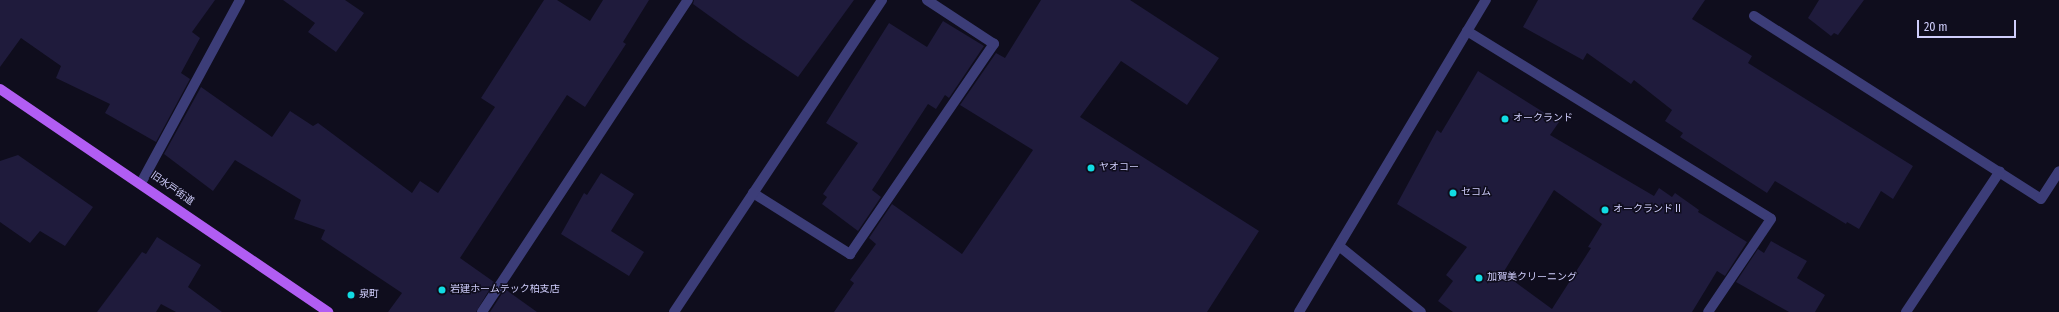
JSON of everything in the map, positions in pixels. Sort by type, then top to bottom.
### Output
[{"type":"main road","name":"旧水戸街道","points":[[0,89],[141,183],[328,312]]},
{"type":"street","points":[[141,183],[240,0]]},
{"type":"street","points":[[482,312],[688,0]]},
{"type":"street","points":[[674,312],[882,0]]},
{"type":"street","points":[[753,193],[850,254],[994,44],[927,0]]},
{"type":"street","points":[[1299,312],[1340,246],[1486,0]]},
{"type":"street","points":[[1754,16],[2041,198],[2059,171]]},
{"type":"street","points":[[1467,31],[1771,219],[1708,312]]},
{"type":"street","points":[[1906,312],[2000,171]]},
{"type":"street","points":[[1340,246],[1421,312]]},
{"type":"building","points":[[0,0],[215,0],[192,32],[200,38],[181,73],[190,79],[156,142],[105,113],[110,104],[56,78],[61,66],[21,38],[0,67]]},
{"type":"building","points":[[283,0],[345,0],[364,13],[336,52],[308,32],[315,23]]},
{"type":"building","points":[[544,0],[557,0],[590,21],[603,0],[649,0],[623,42],[626,44],[585,107],[567,95],[460,258],[494,282],[476,312],[388,312],[402,293],[321,239],[325,230],[294,219],[301,200],[235,160],[213,191],[164,154],[201,87],[272,137],[290,111],[313,126],[318,123],[412,193],[420,181],[438,193],[495,107],[481,98]]},
{"type":"building","points":[[694,0],[854,0],[798,77],[693,4]]},
{"type":"building","points":[[1041,0],[1130,0],[1219,58],[1187,105],[1121,61],[1080,117],[1259,231],[1207,312],[834,312],[854,283],[850,280],[876,244],[869,238],[892,204],[962,254],[1033,150],[960,105],[996,53],[1005,58]]},
{"type":"building","points":[[1538,0],[1705,0],[1692,19],[1752,56],[1748,63],[1913,166],[1893,199],[1881,191],[1859,229],[1847,222],[1846,224],[1775,181],[1767,193],[1680,137],[1683,133],[1665,121],[1672,110],[1634,80],[1631,84],[1587,53],[1583,60],[1523,27]]},
{"type":"building","points":[[1819,0],[1864,0],[1838,35],[1834,33],[1831,36],[1808,18]]},
{"type":"building","points":[[943,21],[984,46],[949,98],[945,95],[936,109],[928,104],[872,190],[881,197],[858,231],[822,204],[827,197],[823,194],[858,143],[826,123],[889,23],[927,47]]},
{"type":"building","points":[[1478,71],[1559,122],[1550,135],[1654,196],[1659,188],[1672,197],[1675,193],[1699,210],[1698,212],[1747,242],[1725,276],[1717,271],[1692,312],[1453,312],[1438,301],[1453,281],[1446,275],[1467,247],[1397,204],[1437,130],[1441,133]],"holes":[[[1554,190],[1602,224],[1588,247],[1591,248],[1552,309],[1503,273]]]},
{"type":"building","points":[[18,155],[93,207],[65,246],[40,231],[30,243],[0,222],[0,161]]},
{"type":"building","points":[[601,173],[634,194],[611,231],[644,252],[629,276],[561,234],[584,193],[587,195]]},
{"type":"building","points":[[157,237],[201,265],[188,287],[222,312],[176,312],[161,304],[156,312],[97,312],[142,252],[146,254]]},
{"type":"building","points":[[1771,241],[1807,261],[1797,278],[1825,295],[1815,312],[1789,312],[1736,282],[1758,249],[1764,253]]},
{"type":"building","points":[[505,289],[537,312],[490,312]]},
{"type":"place","name":"オークランド","points":[[1505,119]]},
{"type":"place","name":"ヤオコー","points":[[1091,168]]},
{"type":"place","name":"セコム","points":[[1453,193]]},
{"type":"place","name":"オークランドⅡ","points":[[1605,210]]},
{"type":"place","name":"加賀美クリーニング","points":[[1479,278]]},
{"type":"place","name":"岩建ホームテック柏支店","points":[[442,290]]},
{"type":"place","name":"泉町","points":[[351,295]]}]
